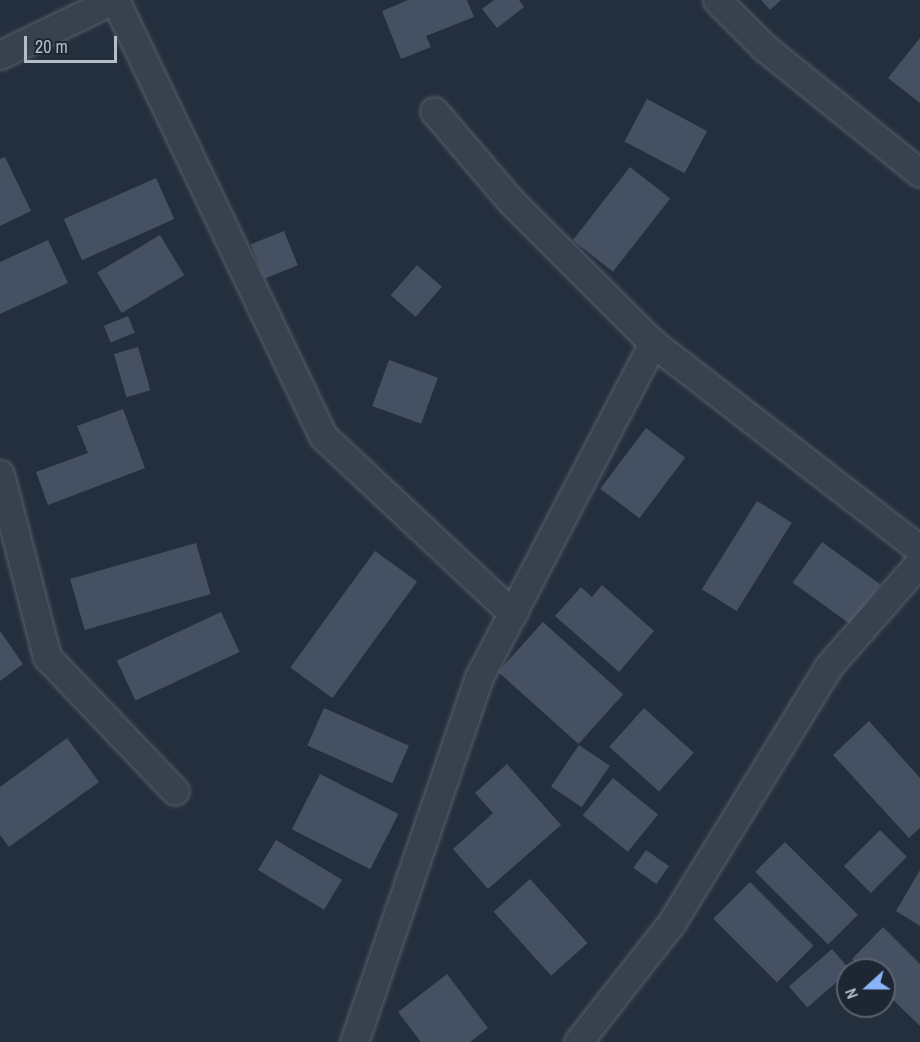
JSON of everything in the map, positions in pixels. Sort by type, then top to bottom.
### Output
[{"type":"street","points":[[0,55],[114,0],[323,436],[513,614]]},
{"type":"street","points":[[717,0],[765,48],[920,173]]},
{"type":"street","points":[[434,111],[511,201],[653,343],[920,549]]},
{"type":"street","points":[[354,1042],[478,677],[653,343]]},
{"type":"street","points":[[0,474],[47,657],[175,791]]},
{"type":"street","points":[[578,1042],[672,922],[828,667],[920,562]]},
{"type":"building","points":[[408,0],[467,0],[474,17],[426,36],[431,47],[401,59],[382,11]]},
{"type":"building","points":[[494,0],[519,0],[524,7],[497,28],[482,9]]},
{"type":"building","points":[[761,0],[781,0],[770,10]]},
{"type":"building","points":[[920,38],[920,103],[888,78]]},
{"type":"building","points":[[647,99],[707,131],[685,173],[624,141]]},
{"type":"building","points":[[5,157],[31,211],[0,226],[0,159]]},
{"type":"building","points":[[630,167],[670,198],[613,272],[573,240]]},
{"type":"building","points":[[156,178],[174,219],[82,260],[64,219]]},
{"type":"building","points":[[284,231],[298,265],[264,279],[251,244]]},
{"type":"building","points":[[160,235],[184,275],[122,313],[97,273]]},
{"type":"building","points":[[48,240],[68,283],[0,314],[0,262]]},
{"type":"building","points":[[417,265],[442,287],[416,317],[391,295]]},
{"type":"building","points":[[128,316],[135,333],[111,342],[104,326]]},
{"type":"building","points":[[138,347],[150,390],[126,397],[114,354]]},
{"type":"building","points":[[389,360],[438,378],[421,424],[372,406]]},
{"type":"building","points":[[123,409],[145,468],[48,505],[36,472],[88,453],[77,426]]},
{"type":"building","points":[[646,428],[685,457],[639,518],[600,489]]},
{"type":"building","points":[[757,501],[792,523],[737,611],[702,589]]},
{"type":"building","points":[[822,542],[880,584],[851,625],[793,582]]},
{"type":"building","points":[[196,543],[211,594],[85,630],[70,579]]},
{"type":"building","points":[[375,551],[417,582],[332,698],[290,667]]},
{"type":"building","points":[[602,585],[654,631],[619,672],[555,616],[581,587],[592,597]]},
{"type":"building","points":[[221,612],[240,652],[135,700],[117,661]]},
{"type":"building","points":[[543,622],[623,694],[578,744],[498,672]]},
{"type":"building","points":[[0,631],[23,664],[0,681]]},
{"type":"building","points":[[324,708],[409,746],[392,783],[307,745]]},
{"type":"building","points":[[644,708],[694,753],[659,791],[609,747]]},
{"type":"building","points":[[869,721],[920,778],[920,828],[909,838],[833,755]]},
{"type":"building","points":[[67,738],[99,782],[9,847],[0,835],[0,787]]},
{"type":"building","points":[[579,745],[610,766],[582,807],[551,786]]},
{"type":"building","points":[[507,764],[561,825],[488,889],[453,849],[493,813],[475,793]]},
{"type":"building","points":[[320,774],[398,814],[370,869],[292,829]]},
{"type":"building","points":[[613,778],[658,815],[628,852],[583,815]]},
{"type":"building","points":[[880,830],[907,857],[871,893],[844,866]]},
{"type":"building","points":[[276,840],[342,880],[324,910],[258,870]]},
{"type":"building","points":[[785,842],[858,915],[828,945],[755,872]]},
{"type":"building","points":[[646,850],[669,866],[656,884],[633,868]]},
{"type":"building","points":[[920,870],[920,926],[896,911]]},
{"type":"building","points":[[530,879],[588,943],[551,976],[494,912]]},
{"type":"building","points":[[750,882],[814,946],[777,982],[713,919]]},
{"type":"building","points":[[883,927],[920,964],[920,1026],[896,1003],[896,958],[853,958]]},
{"type":"building","points":[[832,949],[840,958],[836,958],[836,983],[807,1008],[789,986]]},
{"type":"building","points":[[447,974],[488,1028],[470,1042],[421,1042],[398,1012]]}]
